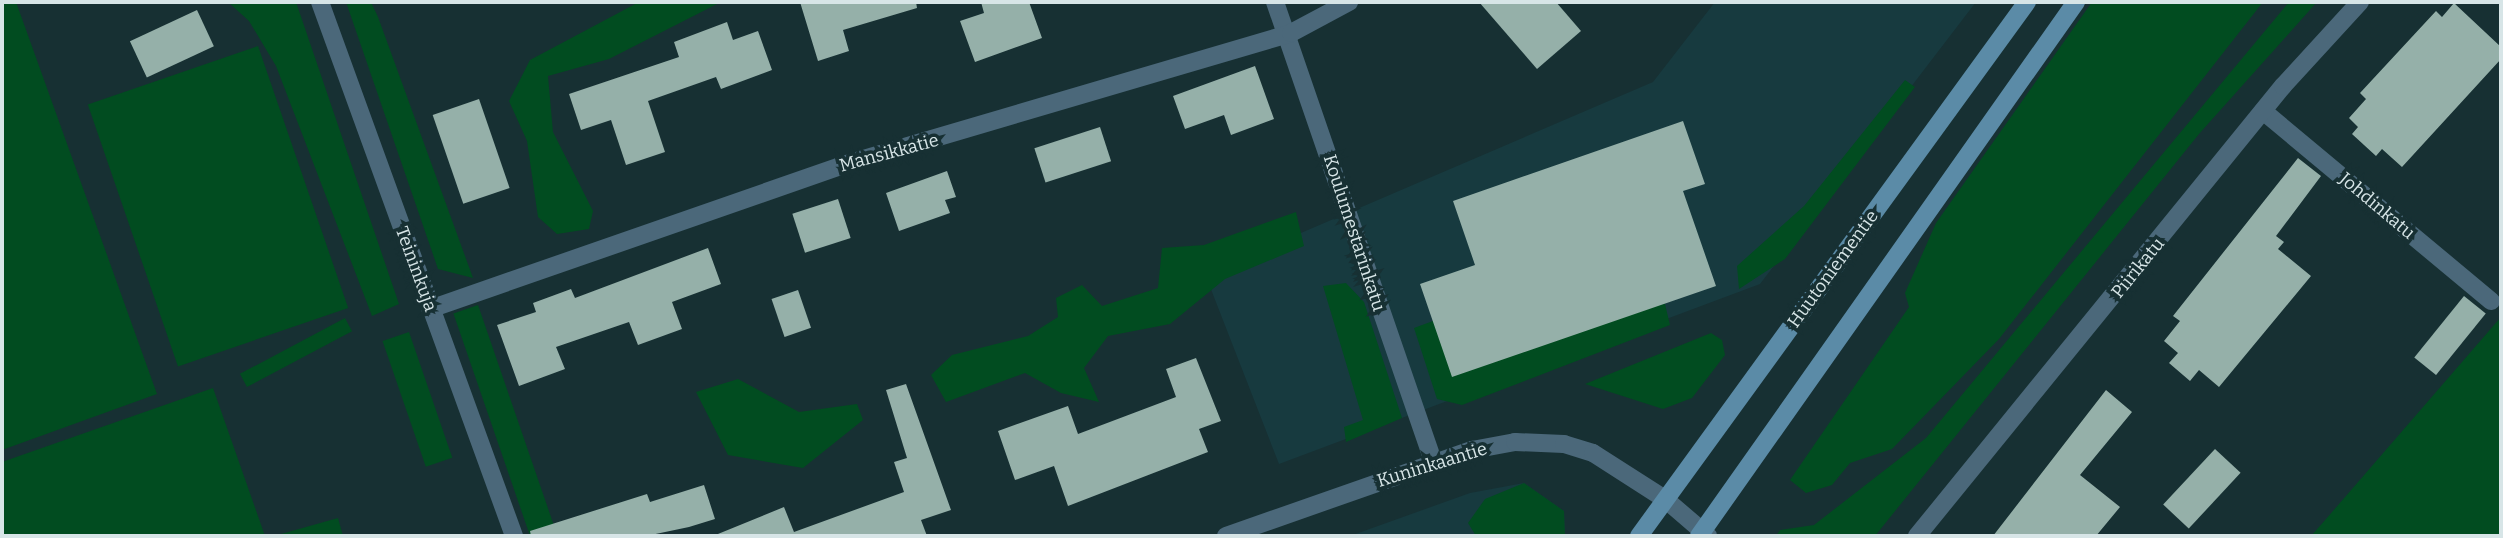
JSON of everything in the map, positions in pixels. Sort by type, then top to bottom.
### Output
[{"type":"main road","name":"Huutoniementie","points":[[1639,536],[2027,2]]},
{"type":"main road","points":[[1703,535],[2076,2]]},
{"type":"street","name":"Teininkuja","points":[[320,2],[514,536]]},
{"type":"street","name":"Koulumestarinkatu","points":[[1275,2],[1290,33],[1361,264],[1434,463]]},
{"type":"street","name":"Mansikkatie","points":[[430,309],[840,166],[1290,33],[1349,2]]},
{"type":"street","name":"Piirikatu","points":[[1917,536],[2263,111],[2360,2]]},
{"type":"street","name":"Johdinkatu","points":[[2263,111],[2491,301]]},
{"type":"street","name":"Kuninkaantie","points":[[1226,536],[1434,463],[1516,442],[1564,444],[1613,463],[1665,499],[1703,535]]},
{"type":"shaded area","points":[[1715,2],[1976,2],[1760,284],[1279,464],[1205,274],[1653,82]]},
{"type":"shaded area","points":[[1524,483],[1564,511],[1565,536],[1350,536],[1470,493]]},
{"type":"green space","points":[[2,2],[16,2],[157,394],[2,450]]},
{"type":"green space","points":[[228,2],[296,2],[399,304],[372,316],[276,66],[249,21]]},
{"type":"green space","points":[[346,2],[371,2],[378,17],[473,278],[438,269]]},
{"type":"green space","points":[[639,2],[721,2],[609,59],[548,76],[553,132],[593,211],[589,229],[557,234],[538,217],[527,141],[509,101],[530,60]]},
{"type":"green space","points":[[2092,2],[2263,2],[1999,339],[1892,449],[1850,463],[1832,485],[1806,493],[1790,480],[1909,307],[1905,293],[1936,223]]},
{"type":"green space","points":[[2289,2],[2317,2],[2199,134],[1875,536],[1776,536],[1780,530],[1814,525],[1926,438]]},
{"type":"green space","points":[[258,46],[348,308],[178,367],[88,105]]},
{"type":"green space","points":[[1905,80],[1915,87],[1785,259],[1739,289],[1737,266],[1804,206]]},
{"type":"green space","points":[[1296,212],[1304,246],[1225,279],[1170,324],[1108,336],[1084,368],[1099,402],[1061,393],[1025,373],[946,402],[931,375],[952,355],[1028,336],[1058,317],[1056,298],[1082,285],[1102,306],[1158,288],[1162,248],[1204,245]]},
{"type":"green space","points":[[1346,283],[1364,302],[1402,418],[1346,442],[1344,427],[1363,420],[1323,286]]},
{"type":"green space","points":[[1665,304],[1670,325],[1462,405],[1437,399],[1414,328],[1433,321]]},
{"type":"green space","points":[[478,305],[557,536],[530,536],[453,313]]},
{"type":"green space","points":[[2501,317],[2501,536],[2311,536],[2326,519]]},
{"type":"green space","points":[[345,318],[352,331],[247,387],[240,374]]},
{"type":"green space","points":[[409,332],[452,458],[426,467],[383,341]]},
{"type":"green space","points":[[1711,333],[1722,340],[1725,355],[1692,398],[1663,409],[1585,384]]},
{"type":"green space","points":[[738,379],[799,412],[857,404],[863,420],[803,468],[728,455],[696,392]]},
{"type":"green space","points":[[213,388],[265,536],[2,536],[2,462]]},
{"type":"green space","points":[[1524,483],[1564,511],[1565,536],[1476,536],[1468,523],[1485,499]]},
{"type":"green space","points":[[338,518],[343,536],[274,536]]},
{"type":"building","points":[[800,2],[916,2],[917,8],[843,30],[849,51],[818,61]]},
{"type":"building","points":[[981,2],[1029,2],[1042,38],[975,62],[960,21],[984,13]]},
{"type":"building","points":[[1479,2],[1556,2],[1581,31],[1537,69]]},
{"type":"building","points":[[2454,3],[2501,47],[2501,59],[2402,167],[2382,149],[2376,156],[2352,134],[2358,127],[2349,118],[2366,99],[2360,93],[2436,11],[2442,17]]},
{"type":"building","points":[[197,10],[214,46],[147,78],[130,41]]},
{"type":"building","points":[[727,22],[733,40],[758,31],[772,70],[721,89],[716,77],[648,101],[665,152],[626,165],[611,120],[581,130],[569,94],[679,57],[674,42]]},
{"type":"building","points":[[1255,66],[1274,119],[1231,135],[1224,115],[1185,129],[1173,96]]},
{"type":"building","points":[[479,99],[510,188],[463,204],[433,115]]},
{"type":"building","points":[[1683,121],[1705,184],[1683,191],[1716,286],[1452,377],[1420,284],[1475,265],[1453,201]]},
{"type":"building","points":[[1100,127],[1111,161],[1046,183],[1034,148]]},
{"type":"building","points":[[2298,158],[2321,176],[2276,236],[2284,242],[2278,249],[2311,276],[2219,387],[2199,370],[2190,381],[2169,363],[2178,353],[2164,341],[2180,321],[2173,316]]},
{"type":"building","points":[[947,171],[956,197],[945,200],[950,213],[899,231],[886,193]]},
{"type":"building","points":[[838,199],[851,238],[805,253],[792,214]]},
{"type":"building","points":[[708,248],[721,284],[672,302],[682,329],[638,345],[629,322],[556,347],[565,369],[519,386],[497,325],[536,312],[533,303],[571,289],[575,298]]},
{"type":"building","points":[[798,290],[811,328],[785,337],[772,299]]},
{"type":"building","points":[[2464,296],[2486,314],[2436,375],[2414,357]]},
{"type":"building","points":[[1196,358],[1221,421],[1199,429],[1208,452],[1068,506],[1054,466],[1015,480],[998,431],[1068,406],[1078,434],[1176,397],[1166,369]]},
{"type":"building","points":[[906,384],[951,510],[921,520],[927,536],[713,536],[784,507],[794,532],[904,492],[894,462],[907,458],[886,390]]},
{"type":"building","points":[[2106,390],[2132,412],[2080,475],[2120,507],[2096,536],[1993,536]]},
{"type":"building","points":[[2215,449],[2241,473],[2189,528],[2163,505]]},
{"type":"building","points":[[704,485],[715,519],[689,527],[646,536],[531,536],[530,531],[647,494],[650,502]]}]
